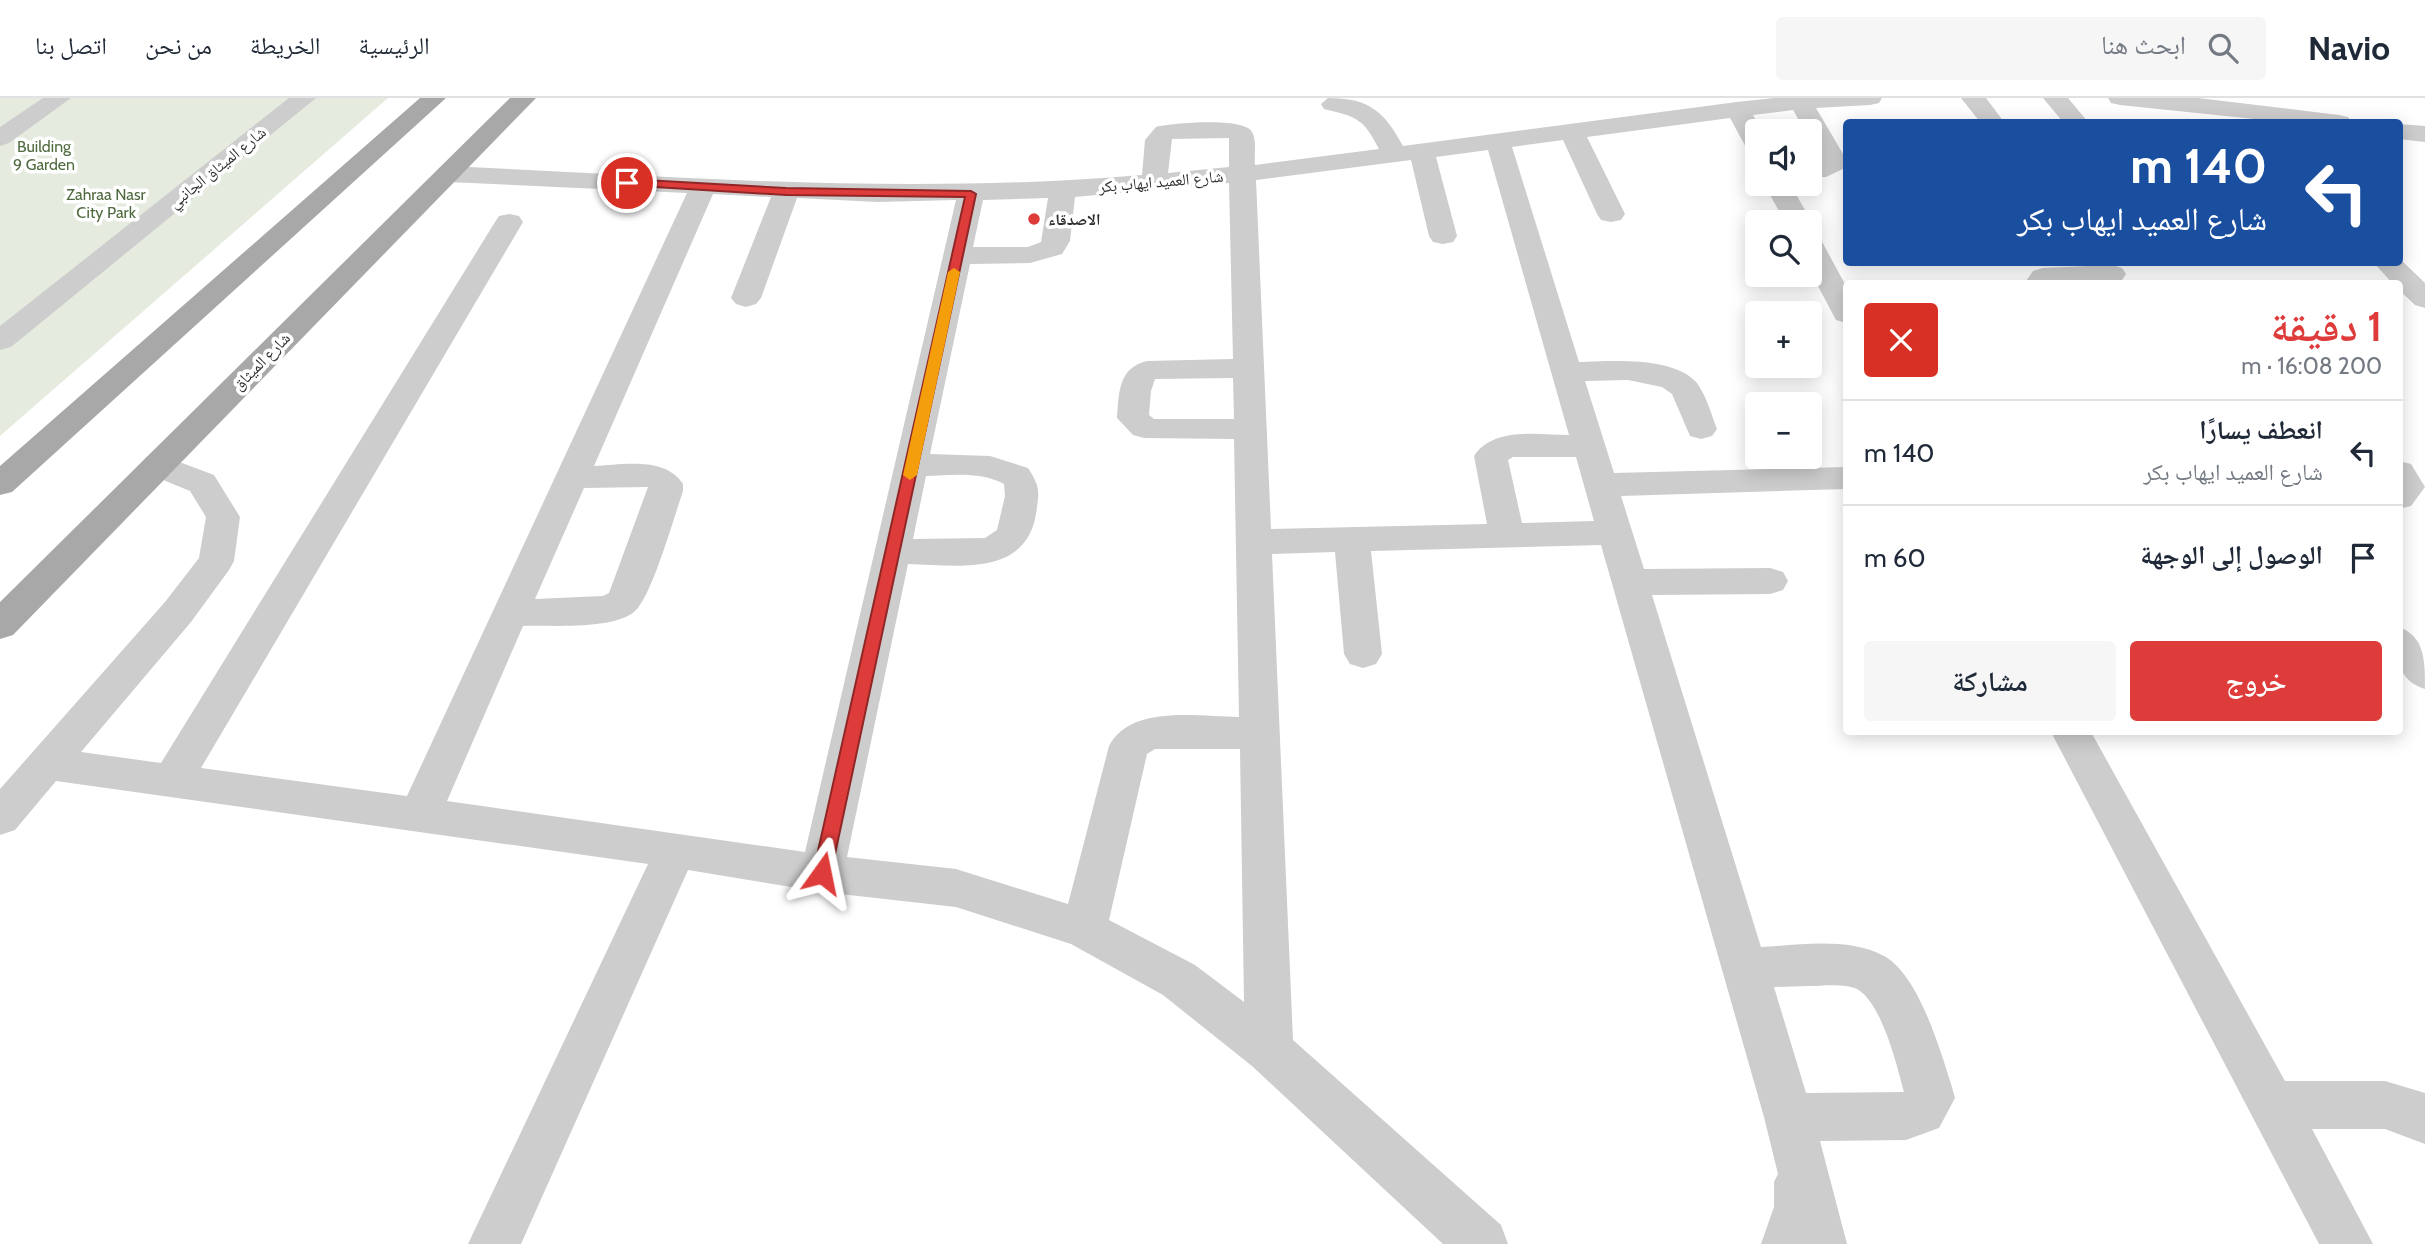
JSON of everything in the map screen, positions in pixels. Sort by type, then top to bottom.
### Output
[{"type":"main road","points":[[0,484],[434,98]]},
{"type":"main road","name":"شارع الميثاق","points":[[0,625],[524,98]]},
{"type":"street","points":[[0,138],[59,98]]},
{"type":"street","name":"شارع الميثاق الجانبي","points":[[0,341],[304,98]]},
{"type":"street","name":"شارع العميد ايهاب بكر","points":[[448,174],[786,192],[971,194],[1063,190],[1243,174],[1571,131],[1606,116],[1870,98]]},
{"type":"street","points":[[1973,98],[1990,119]]},
{"type":"street","points":[[2055,98],[2073,119]]},
{"type":"street","points":[[2120,98],[2194,101],[2234,115],[2294,119]]},
{"type":"street","points":[[1800,102],[1810,119]]},
{"type":"street","points":[[1333,104],[1357,108],[1375,117],[1395,154]]},
{"type":"street","points":[[1737,109],[1745,124]]},
{"type":"street","points":[[1154,183],[1158,140],[1165,132],[1228,130],[1241,134],[1269,1050]]},
{"type":"street","points":[[1571,131],[1611,214]]},
{"type":"street","points":[[2403,131],[2425,134]]},
{"type":"street","points":[[1822,139],[1836,163],[1822,169]]},
{"type":"street","points":[[1497,141],[1795,1138],[1821,1244]]},
{"type":"street","points":[[1422,151],[1443,236]]},
{"type":"street","points":[[420,814],[703,186]]},
{"type":"street","points":[[957,256],[1030,255],[1052,248],[1056,241],[1063,190]]},
{"type":"street","points":[[746,298],[786,192]]},
{"type":"street","points":[[822,873],[971,194]]},
{"type":"street","points":[[172,781],[509,222]]},
{"type":"street","points":[[2391,266],[2425,299]]},
{"type":"street","points":[[1822,267],[1843,308]]},
{"type":"street","points":[[2041,280],[2053,274],[2111,273]]},
{"type":"street","points":[[1249,368],[1147,370],[1139,374],[1136,381],[1133,418],[1144,428],[1154,429],[1250,429]]},
{"type":"street","points":[[1566,372],[1656,373],[1673,380],[1686,390],[1701,429]]},
{"type":"street","points":[[1507,536],[1491,456],[1506,446],[1589,446]]},
{"type":"street","points":[[0,818],[178,612],[216,561],[223,517],[202,483],[158,464]]},
{"type":"street","points":[[892,551],[994,549],[1009,541],[1016,529],[1022,486],[1017,475],[1004,468],[988,466],[912,466]]},
{"type":"street","points":[[511,613],[609,610],[628,593],[666,491],[666,484],[659,478],[649,476],[573,477]]},
{"type":"street","points":[[1601,485],[1843,478]]},
{"type":"street","points":[[2403,479],[2408,487],[2403,493]]},
{"type":"street","points":[[1254,542],[1615,533]]},
{"type":"street","points":[[1352,539],[1363,654]]},
{"type":"street","points":[[1629,582],[1770,581]]},
{"type":"street","points":[[2403,647],[2425,674]]},
{"type":"street","points":[[1084,929],[1129,746],[1140,737],[1156,733],[1259,733]]},
{"type":"street","points":[[2073,735],[2347,1244]]},
{"type":"street","points":[[48,764],[676,850],[822,873],[956,888],[1084,929],[1179,980],[1269,1050],[1482,1244]]},
{"type":"street","points":[[494,1244],[676,850]]},
{"type":"street","points":[[1744,968],[1849,966],[1867,970],[1884,981],[1894,997],[1930,1098],[1922,1111],[1906,1116],[1795,1138]]},
{"type":"street","points":[[2272,1105],[2385,1105],[2408,1110],[2425,1120]]},
{"type":"street","points":[[1787,1244],[1800,1207],[1795,1138]]},
{"type":"green space","name":"Zahraa Nasr City Park","points":[[0,98],[388,98],[0,436]]},
{"type":"slow traffic","points":[[910,475],[954,272]]},
{"type":"place","name":"الاصدقاء","points":[[1034,219]]},
{"type":"route","points":[[627,183],[786,192],[971,194],[822,873]]},
{"type":"park label","name":"Building 9 Garden","points":[[44,155]]}]
